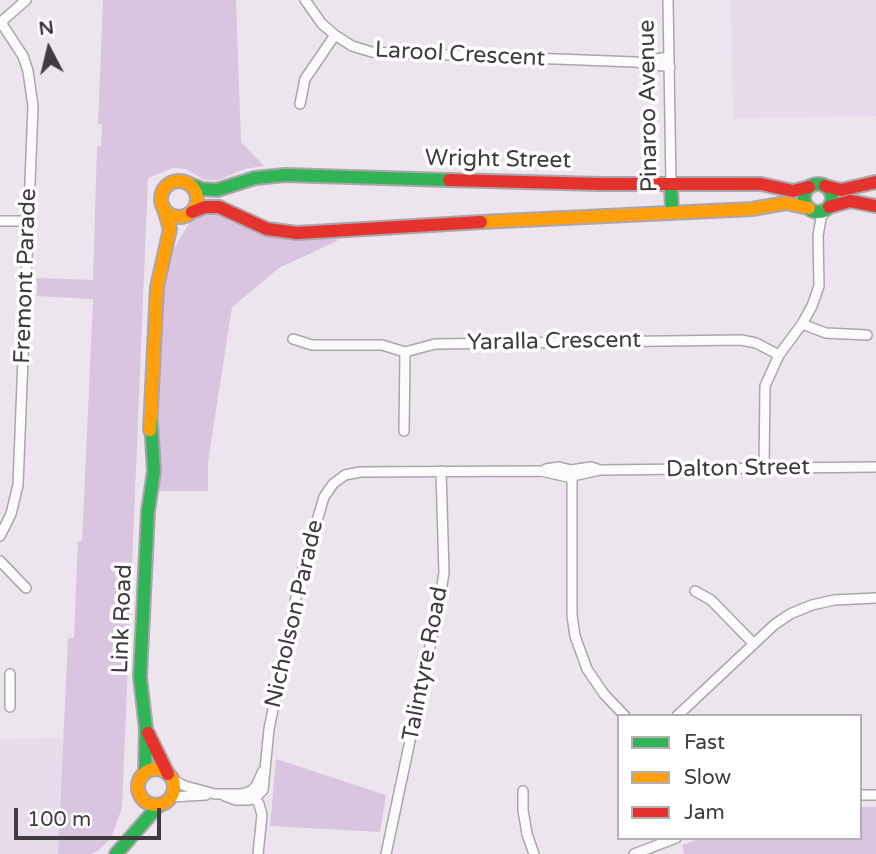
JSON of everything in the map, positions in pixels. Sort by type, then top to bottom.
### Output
[{"type":"street","points":[[1,21],[26,0]]},
{"type":"street","name":"Larool Crescent","points":[[305,0],[322,24],[334,35],[352,46],[383,54],[669,62]]},
{"type":"street","name":"Pinaroo Avenue","points":[[668,0],[672,212]]},
{"type":"street","name":"Fremont Parade","points":[[0,536],[12,514],[18,485],[33,106],[31,85],[23,56],[1,21]]},
{"type":"street","points":[[300,104],[304,79],[334,35]]},
{"type":"street","name":"Wright Street","points":[[187,183],[206,190],[217,190],[255,178],[285,175],[763,184],[790,191],[809,187]]},
{"type":"street","points":[[191,213],[196,205],[194,189],[187,183],[174,182],[166,187],[162,196],[163,206],[174,216],[191,213],[205,207],[219,207],[267,229],[297,233],[752,209],[786,203],[819,212],[850,201],[876,206]]},
{"type":"street","points":[[818,236],[804,199],[809,187],[815,184],[841,190],[876,183]]},
{"type":"street","points":[[764,469],[765,386],[779,355],[812,306],[819,286],[818,236],[821,218],[832,195],[825,185]]},
{"type":"street","name":"Link Road","points":[[145,773],[146,729],[141,677],[148,511],[145,471],[151,422],[157,286],[170,229],[163,206]]},
{"type":"street","name":"Link Road","points":[[166,250],[191,213]]},
{"type":"street","points":[[0,221],[28,221]]},
{"type":"street","points":[[802,324],[826,333],[867,335]]},
{"type":"street","points":[[293,339],[312,345],[382,345],[405,352],[404,431]]},
{"type":"street","name":"Yaralla Crescent","points":[[405,352],[435,344],[725,339],[756,343],[779,355]]},
{"type":"street","name":"Dalton Street","points":[[345,475],[360,472],[541,471],[571,475],[600,470],[876,467]]},
{"type":"street","name":"Talintyre Road","points":[[386,854],[444,573],[440,471]]},
{"type":"street","name":"Nicholson Parade","points":[[253,796],[265,762],[277,684],[300,578],[324,497],[333,484],[345,475]]},
{"type":"street","points":[[571,475],[572,615],[575,636],[587,670],[623,714]]},
{"type":"street","points":[[0,561],[26,588]]},
{"type":"street","points":[[695,592],[710,600],[754,644]]},
{"type":"street","points":[[679,714],[790,614],[834,600],[876,598]]},
{"type":"street","points":[[9,674],[5,689],[10,707]]},
{"type":"street","name":"Link Road","points":[[146,729],[170,777]]},
{"type":"street","points":[[136,830],[141,812],[139,781],[145,773],[157,769],[186,786],[220,795]]},
{"type":"street","points":[[116,854],[159,805],[171,797],[174,792],[170,777]]},
{"type":"street","points":[[523,790],[527,834],[534,854]]},
{"type":"street","points":[[171,797],[253,796],[261,810],[257,854]]},
{"type":"street","points":[[141,797],[148,804],[159,805]]},
{"type":"street","points":[[634,854],[671,840]]},
{"type":"shaded area","points":[[103,0],[236,0],[241,142],[264,166],[245,169],[219,180],[205,180],[186,169],[173,168],[148,178],[122,808],[111,838],[98,851],[91,854],[58,854],[68,638],[74,638],[78,541],[82,541],[93,299],[37,296],[37,278],[93,280],[97,146],[101,146],[102,124],[98,124]]},
{"type":"shaded area","points":[[731,0],[876,0],[876,116],[733,119]]},
{"type":"shaded area","points":[[205,212],[231,218],[250,229],[274,236],[317,236],[339,240],[279,268],[232,307],[208,462],[208,491],[155,491],[162,291],[173,250],[193,217]]},
{"type":"shaded area","points":[[63,737],[58,854],[0,854],[0,739]]},
{"type":"shaded area","points":[[276,759],[386,795],[380,832],[270,826]]},
{"type":"shaded area","points":[[862,807],[876,807],[876,854],[684,854],[682,845],[696,840],[862,840]]},
{"type":"traffic: fast","points":[[187,183],[202,189],[217,190],[255,178],[285,175],[449,180]]},
{"type":"traffic: fast","points":[[671,184],[672,212]]},
{"type":"traffic: fast","points":[[818,184],[828,188],[832,198],[828,208],[818,212],[808,208],[804,198],[808,188],[818,184]]},
{"type":"traffic: fast","points":[[145,773],[146,729],[140,677],[148,511],[154,471],[151,422]]},
{"type":"traffic: fast","points":[[116,854],[159,805]]},
{"type":"traffic: slow","points":[[179,181],[192,186],[197,199],[192,212],[179,217],[166,212],[161,199],[166,186],[179,181]]},
{"type":"traffic: slow","points":[[481,222],[752,209],[786,203],[809,208]]},
{"type":"traffic: slow","points":[[150,430],[157,287],[170,229],[163,206]]},
{"type":"traffic: slow","points":[[156,769],[169,774],[174,787],[169,800],[156,805],[143,800],[138,787],[143,774],[156,769]]},
{"type":"traffic: jam","points":[[449,180],[761,184],[793,191],[809,187]]},
{"type":"traffic: jam","points":[[825,186],[841,190],[876,182]]},
{"type":"traffic: jam","points":[[829,207],[850,201],[876,206]]},
{"type":"traffic: jam","points":[[192,212],[205,207],[219,207],[267,229],[297,233],[481,222]]},
{"type":"traffic: jam","points":[[148,733],[168,774]]}]
